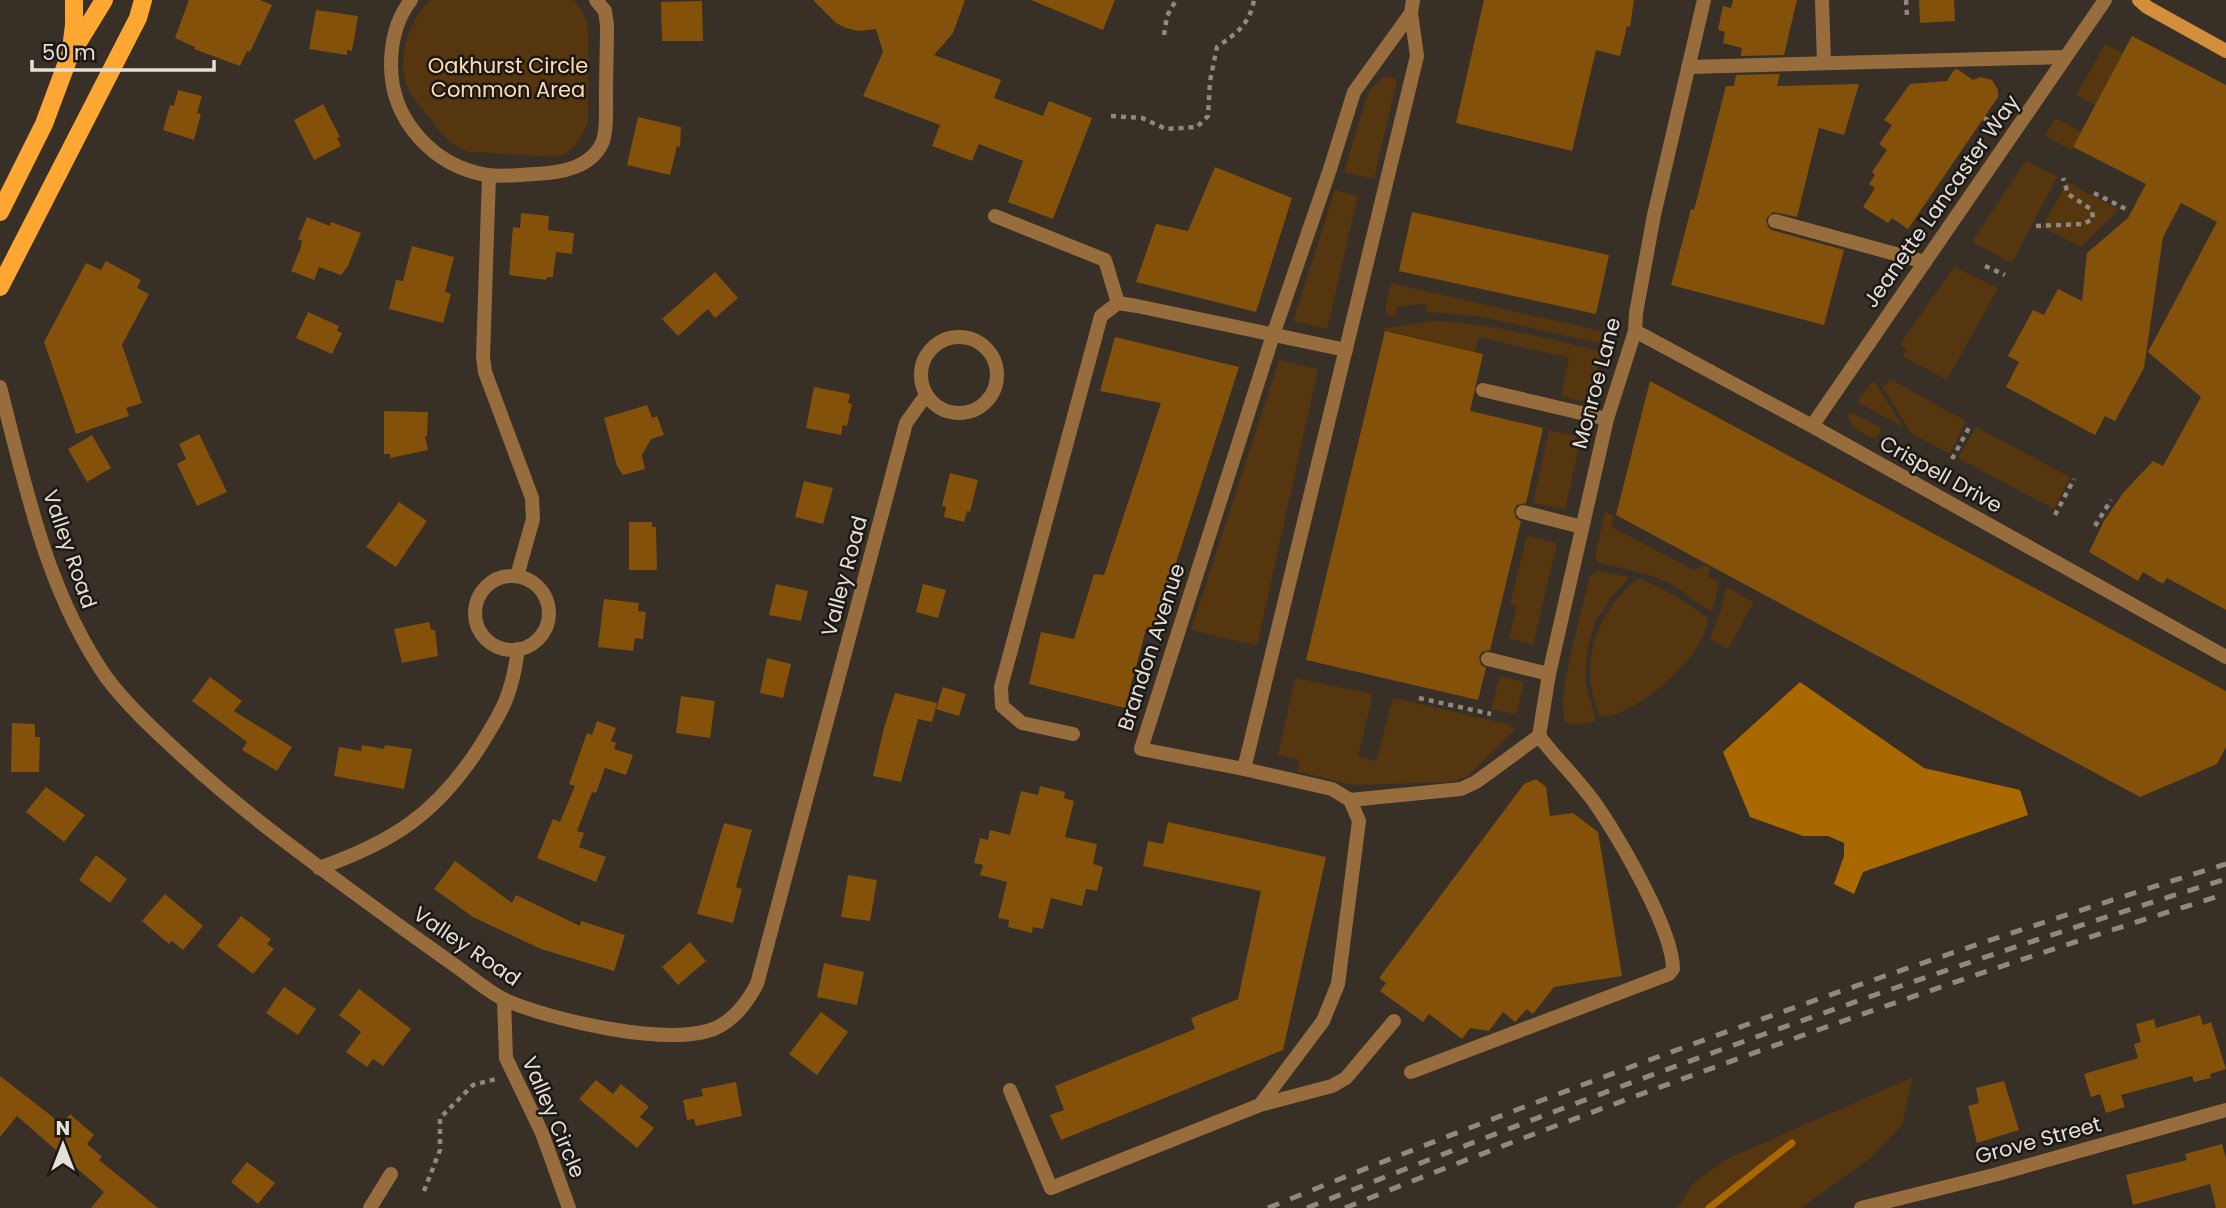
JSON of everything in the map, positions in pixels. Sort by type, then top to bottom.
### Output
[{"type":"main road","points":[[69,57],[74,25],[74,0]]},
{"type":"main road","points":[[0,212],[44,124],[69,57],[104,0]]},
{"type":"main road","points":[[0,287],[138,18],[143,0]]},
{"type":"street","points":[[411,0],[396,28],[391,52],[391,77],[397,102],[408,124],[423,143],[443,159],[465,169],[489,175],[561,173],[593,157],[603,140],[606,91],[607,24],[604,11],[596,0]]},
{"type":"street","name":"Monroe Lane","points":[[1539,736],[1549,674],[1607,419],[1635,331],[1654,215],[1704,0]]},
{"type":"street","points":[[1822,0],[1824,63]]},
{"type":"street","name":"Jeanette Lancaster Way","points":[[1812,426],[2105,0]]},
{"type":"street","points":[[2139,0],[2226,51]]},
{"type":"street","name":"Brandon Avenue","points":[[1412,7],[1417,56],[1244,769],[1141,748],[1354,92],[1412,7]]},
{"type":"street","points":[[1688,68],[2066,57]]},
{"type":"street","points":[[489,175],[483,357],[485,372],[532,498],[533,519],[517,576]]},
{"type":"street","points":[[995,216],[1105,260],[1118,303]]},
{"type":"street","points":[[1775,221],[1925,262]]},
{"type":"street","points":[[1073,734],[1022,723],[1002,706],[1002,687],[1101,316],[1118,303],[1346,349]]},
{"type":"street","name":"Crispell Drive","points":[[1635,331],[1812,426],[2226,657]]},
{"type":"street","points":[[967,338],[979,343],[988,352],[997,375],[995,387],[980,407],[969,412],[945,411],[934,405],[926,395],[921,384],[924,359],[932,348],[942,341],[967,338]]},
{"type":"street","name":"Valley Road","points":[[0,387],[48,561],[65,606],[82,639],[108,679],[138,715],[208,780],[273,834],[504,999],[562,1019],[654,1034],[696,1034],[717,1027],[735,1016],[749,1000],[757,985],[906,423],[926,395]]},
{"type":"street","points":[[1483,390],[1607,419]]},
{"type":"street","name":"Valley Road","points":[[0,432],[15,447]]},
{"type":"street","points":[[1523,512],[1582,527]]},
{"type":"street","points":[[503,576],[517,576],[531,581],[542,591],[548,604],[548,620],[543,634],[532,644],[518,649],[504,649],[491,644],[480,634],[475,620],[475,606],[480,593],[490,582],[503,576]]},
{"type":"street","points":[[319,867],[357,854],[392,836],[425,813],[458,779],[502,711],[513,683],[518,649]]},
{"type":"street","points":[[1488,659],[1549,674]]},
{"type":"street","points":[[1350,800],[1461,789],[1476,782],[1539,736],[1596,805],[1652,902],[1673,956],[1673,969],[1669,974],[1410,1072]]},
{"type":"street","points":[[1244,769],[1332,789],[1350,800],[1359,821],[1338,985],[1324,1021],[1260,1105]]},
{"type":"street","name":"Valley Circle","points":[[504,999],[506,1058],[542,1133],[569,1208]]},
{"type":"street","points":[[1010,1090],[1051,1188],[1260,1105],[1332,1086],[1346,1078],[1394,1021]]},
{"type":"street","name":"Grove Street","points":[[1861,1208],[1994,1175],[2226,1110]]},
{"type":"street","points":[[370,1208],[391,1174]]},
{"type":"path","points":[[1164,35],[1167,16],[1175,0]]},
{"type":"path","points":[[1111,116],[1142,118],[1166,129],[1197,127],[1208,116],[1210,81],[1217,47],[1233,36],[1251,16],[1254,0]]},
{"type":"path","points":[[1906,0],[1907,16]]},
{"type":"path","points":[[1984,118],[1997,126]]},
{"type":"path","points":[[2036,226],[2083,224],[2093,219],[2092,209],[2068,194],[2063,178]]},
{"type":"path","points":[[2094,193],[2128,210]]},
{"type":"path","points":[[1985,266],[2005,275]]},
{"type":"path","points":[[1952,459],[1971,424]]},
{"type":"path","points":[[2055,515],[2074,479]]},
{"type":"path","points":[[2095,526],[2111,500]]},
{"type":"path","points":[[1419,698],[1491,714]]},
{"type":"path","points":[[424,1191],[440,1150],[440,1118],[473,1085],[514,1075]]},
{"type":"green space","name":"Oakhurst Circle Common Area","points":[[431,0],[573,0],[576,3],[583,13],[588,29],[588,122],[572,148],[557,157],[470,152],[442,134],[409,91],[403,68],[410,30]]},
{"type":"green space","points":[[2105,44],[2123,53],[2096,105],[2076,95]]},
{"type":"green space","points":[[1384,76],[1397,79],[1374,179],[1344,172],[1368,93]]},
{"type":"green space","points":[[2055,118],[2081,132],[2071,150],[2045,136]]},
{"type":"green space","points":[[2026,161],[2057,177],[2012,263],[1972,242]]},
{"type":"green space","points":[[2067,182],[2119,210],[2081,247],[2042,227]]},
{"type":"green space","points":[[1335,190],[1358,196],[1327,329],[1293,321]]},
{"type":"green space","points":[[1954,267],[1998,288],[1947,380],[1902,356],[1907,350],[1900,344]]},
{"type":"green space","points":[[1391,283],[1609,333],[1606,345],[1482,317],[1427,312],[1425,304],[1396,307],[1396,316],[1388,315],[1385,309]]},
{"type":"green space","points":[[1434,321],[1497,328],[1602,352],[1589,403],[1561,396],[1569,358],[1479,337],[1475,352],[1380,329]]},
{"type":"green space","points":[[1279,360],[1318,369],[1257,646],[1191,630]]},
{"type":"green space","points":[[1890,379],[1966,421],[1950,454],[1911,433],[1881,384],[1885,386]]},
{"type":"green space","points":[[1874,382],[1903,427],[1859,403],[1858,400]]},
{"type":"green space","points":[[1852,413],[1882,428],[1876,439],[1855,427],[1849,420],[1848,415]]},
{"type":"green space","points":[[1976,427],[2070,477],[2054,509],[1958,458]]},
{"type":"green space","points":[[1549,430],[1581,437],[1565,509],[1533,503]]},
{"type":"green space","points":[[1605,512],[1614,516],[1612,527],[1693,570],[1705,566],[1711,569],[1707,576],[1719,583],[1712,611],[1660,579],[1598,562],[1595,556]]},
{"type":"green space","points":[[1527,536],[1557,543],[1533,645],[1509,638],[1517,606],[1510,604]]},
{"type":"green space","points":[[1599,571],[1629,577],[1595,623],[1587,651],[1585,681],[1596,721],[1576,725],[1565,722],[1564,692],[1590,576]]},
{"type":"green space","points":[[1640,579],[1675,596],[1707,618],[1704,633],[1696,649],[1668,681],[1632,707],[1601,717],[1591,686],[1590,670],[1596,638],[1610,609],[1629,586]]},
{"type":"green space","points":[[1726,587],[1754,602],[1728,649],[1710,639]]},
{"type":"green space","points":[[1500,676],[1524,682],[1517,712],[1513,714],[1491,709]]},
{"type":"green space","points":[[1295,678],[1373,694],[1358,756],[1376,761],[1393,698],[1508,724],[1515,730],[1467,777],[1449,782],[1352,785],[1297,771],[1299,760],[1278,755]]},
{"type":"green space","points":[[1913,1077],[1902,1125],[1872,1157],[1801,1208],[1677,1208],[1695,1182],[1727,1159]]},
{"type":"shaded area","points":[[1800,682],[1924,768],[2020,790],[2028,815],[1863,872],[1854,894],[1834,884],[1844,856],[1844,843],[1828,836],[1803,836],[1750,817],[1723,752]]},
{"type":"building","points":[[189,0],[260,0],[272,5],[250,52],[247,51],[240,66],[194,49],[195,47],[175,38]]},
{"type":"building","points":[[813,0],[965,0],[953,33],[934,55],[1001,80],[994,98],[1043,116],[1049,101],[1092,118],[1053,219],[1008,202],[1023,161],[979,144],[972,161],[932,146],[940,125],[863,96],[883,52],[876,29],[858,31],[846,28],[836,23]]},
{"type":"building","points":[[1031,0],[1115,0],[1103,30]]},
{"type":"building","points":[[1484,0],[1634,0],[1630,27],[1627,26],[1620,56],[1596,50],[1572,151],[1456,123]]},
{"type":"building","points":[[1733,0],[1797,0],[1784,55],[1741,56],[1742,48],[1723,43],[1725,32],[1718,30],[1723,6],[1731,8]]},
{"type":"building","points":[[1919,0],[1954,0],[1955,21],[1920,23]]},
{"type":"building","points":[[702,1],[703,41],[662,41],[661,2]]},
{"type":"building","points":[[316,10],[358,16],[352,51],[347,50],[347,55],[309,49]]},
{"type":"building","points":[[2132,36],[2226,85],[2226,610],[2167,578],[2163,584],[2143,572],[2138,581],[2089,552],[2104,521],[2123,493],[2153,461],[2163,466],[2201,397],[2148,352],[2217,222],[2181,203],[2163,237],[2144,368],[2115,421],[2105,416],[2095,435],[2006,387],[2019,362],[2008,356],[2033,310],[2044,315],[2058,289],[2082,301],[2087,253],[2128,218],[2146,184],[2073,147]]},
{"type":"building","points":[[1957,69],[1973,80],[1980,77],[1992,80],[1998,90],[1998,97],[1908,229],[1892,218],[1888,223],[1863,207],[1875,188],[1869,184],[1875,175],[1872,172],[1887,150],[1879,144],[1892,125],[1884,120],[1910,84],[1947,81]]},
{"type":"building","points":[[1780,74],[1777,86],[1859,84],[1844,135],[1819,128],[1797,217],[1773,212],[1766,219],[1772,230],[1844,250],[1824,325],[1671,285],[1691,209],[1694,210],[1726,86],[1734,86],[1736,75]]},
{"type":"building","points":[[178,90],[202,96],[197,113],[201,114],[194,140],[163,130],[170,105],[174,106]]},
{"type":"building","points":[[323,104],[340,137],[337,138],[341,146],[314,160],[294,120]]},
{"type":"building","points":[[638,117],[681,127],[680,147],[677,146],[670,175],[627,165]]},
{"type":"building","points":[[1215,167],[1292,198],[1256,312],[1136,282],[1156,224],[1188,231]]},
{"type":"building","points":[[1412,212],[1609,255],[1596,314],[1399,271]]},
{"type":"building","points":[[521,213],[549,216],[548,230],[574,233],[572,254],[556,252],[553,277],[547,277],[546,280],[509,275],[513,227],[520,228]]},
{"type":"building","points":[[307,217],[361,233],[348,266],[341,275],[319,267],[314,280],[291,271],[301,247],[302,241],[298,239]]},
{"type":"building","points":[[412,246],[454,257],[445,292],[451,294],[443,323],[389,309],[396,280],[403,281]]},
{"type":"building","points":[[106,261],[141,280],[137,288],[149,294],[122,345],[142,403],[126,408],[129,416],[76,434],[44,342],[86,263],[101,270]]},
{"type":"building","points":[[715,272],[738,298],[715,318],[708,309],[678,336],[662,319]]},
{"type":"building","points":[[308,312],[339,326],[337,331],[342,333],[332,354],[296,338]]},
{"type":"building","points":[[1385,331],[1483,354],[1470,411],[1543,428],[1526,503],[1517,505],[1514,510],[1516,518],[1521,521],[1490,650],[1482,652],[1479,657],[1481,665],[1486,668],[1478,700],[1306,660]]},
{"type":"building","points":[[1115,337],[1239,367],[1155,628],[1146,629],[1125,708],[1029,684],[1041,632],[1074,639],[1094,574],[1104,575],[1161,403],[1100,391]]},
{"type":"building","points":[[1650,381],[2226,691],[2226,747],[2217,764],[2140,797],[1616,515]]},
{"type":"building","points":[[814,387],[850,394],[848,403],[852,404],[847,426],[843,425],[841,435],[806,428]]},
{"type":"building","points":[[647,405],[652,418],[657,416],[664,435],[651,439],[642,455],[645,469],[623,475],[617,466],[604,418]]},
{"type":"building","points":[[384,411],[428,412],[425,436],[428,450],[390,458],[390,454],[384,454]]},
{"type":"building","points":[[199,434],[227,492],[197,506],[177,464],[186,459],[179,444]]},
{"type":"building","points":[[92,435],[111,468],[87,482],[68,449]]},
{"type":"building","points":[[950,473],[978,480],[970,512],[967,511],[964,522],[944,517],[946,507],[942,506]]},
{"type":"building","points":[[804,481],[833,488],[823,524],[795,517]]},
{"type":"building","points":[[399,502],[427,521],[396,567],[366,547]]},
{"type":"building","points":[[629,522],[652,522],[652,527],[656,527],[657,570],[629,570]]},
{"type":"building","points":[[776,584],[808,591],[801,621],[769,615]]},
{"type":"building","points":[[923,584],[946,590],[938,618],[916,612]]},
{"type":"building","points":[[604,599],[639,603],[638,611],[646,612],[643,639],[635,638],[633,651],[598,647]]},
{"type":"building","points":[[429,622],[431,630],[435,630],[438,656],[402,663],[394,629]]},
{"type":"building","points":[[767,658],[791,664],[783,698],[760,693]]},
{"type":"building","points":[[210,677],[242,701],[234,711],[292,747],[277,771],[242,750],[247,742],[192,701]]},
{"type":"building","points":[[943,687],[966,694],[959,716],[936,709]]},
{"type":"building","points":[[895,693],[937,703],[932,722],[918,719],[901,782],[873,776]]},
{"type":"building","points":[[681,696],[715,701],[710,738],[676,733]]},
{"type":"building","points":[[597,721],[616,728],[611,741],[616,743],[614,749],[633,755],[626,775],[605,768],[596,793],[592,792],[577,831],[584,833],[579,847],[606,857],[596,882],[537,858],[553,819],[560,822],[575,786],[569,784],[587,733],[592,735]]},
{"type":"building","points":[[12,723],[35,724],[35,737],[40,737],[39,772],[11,772]]},
{"type":"building","points":[[362,745],[384,749],[385,745],[412,749],[404,789],[334,776],[339,747],[361,751]]},
{"type":"building","points":[[1536,779],[1546,787],[1550,816],[1573,813],[1598,832],[1622,976],[1554,987],[1533,1014],[1527,1009],[1515,1022],[1503,1012],[1489,1031],[1470,1028],[1462,1039],[1429,1014],[1423,1022],[1380,991],[1386,983],[1379,978],[1524,784]]},
{"type":"building","points":[[1040,786],[1065,792],[1064,798],[1074,801],[1065,837],[1097,844],[1093,864],[1103,867],[1097,891],[1086,889],[1082,906],[1051,898],[1043,929],[1033,927],[1032,933],[1008,927],[1009,920],[998,918],[1007,882],[980,875],[983,865],[974,863],[980,838],[988,840],[990,830],[1010,835],[1021,791],[1038,795]]},
{"type":"building","points":[[46,787],[85,815],[64,842],[26,812]]},
{"type":"building","points":[[1168,822],[1326,857],[1283,1050],[1061,1140],[1050,1115],[1064,1110],[1055,1086],[1195,1029],[1191,1018],[1238,999],[1261,891],[1143,866],[1148,841],[1163,844]]},
{"type":"building","points":[[724,823],[752,830],[736,887],[742,889],[733,923],[697,914]]},
{"type":"building","points":[[96,855],[127,879],[110,903],[79,880]]},
{"type":"building","points":[[455,861],[512,903],[516,895],[580,926],[581,921],[625,935],[614,971],[541,949],[473,917],[434,889]]},
{"type":"building","points":[[848,875],[877,880],[870,921],[841,917]]},
{"type":"building","points":[[165,894],[203,926],[183,950],[172,941],[169,944],[142,921]]},
{"type":"building","points":[[241,916],[271,939],[267,944],[274,949],[253,974],[217,946]]},
{"type":"building","points":[[690,942],[706,961],[678,985],[662,967]]},
{"type":"building","points":[[824,963],[864,972],[857,1005],[817,997]]},
{"type":"building","points":[[284,987],[316,1009],[298,1035],[266,1013]]},
{"type":"building","points":[[359,989],[411,1029],[383,1066],[373,1059],[367,1067],[346,1052],[361,1032],[339,1015]]},
{"type":"building","points":[[821,1012],[848,1032],[817,1075],[789,1054]]},
{"type":"building","points":[[2200,1015],[2203,1025],[2211,1022],[2226,1069],[2210,1074],[2211,1078],[2194,1082],[2192,1076],[2121,1095],[2125,1107],[2106,1113],[2100,1094],[2091,1097],[2084,1074],[2138,1058],[2134,1044],[2141,1042],[2136,1024],[2154,1019],[2156,1028]]},
{"type":"building","points":[[0,1076],[62,1124],[70,1114],[94,1135],[87,1144],[102,1157],[99,1160],[158,1208],[91,1208],[104,1192],[17,1116],[0,1137]]},
{"type":"building","points":[[596,1080],[613,1094],[621,1084],[649,1107],[640,1117],[654,1128],[637,1148],[579,1099]]},
{"type":"building","points":[[2004,1081],[2019,1130],[1977,1143],[1968,1106],[1979,1103],[1976,1088]]},
{"type":"building","points":[[736,1082],[742,1116],[696,1126],[694,1119],[687,1120],[683,1100],[703,1096],[701,1089]]},
{"type":"building","points":[[2222,1144],[2226,1158],[2226,1208],[2216,1208],[2210,1184],[2133,1205],[2126,1175],[2187,1160],[2185,1154]]},
{"type":"building","points":[[247,1162],[275,1183],[258,1204],[231,1182]]},
{"type":"waterway","points":[[1709,1208],[1792,1143]]},
{"type":"railway","points":[[1268,1208],[1505,1114],[1743,1026],[1984,942],[2226,864]]},
{"type":"railway","points":[[1307,1208],[1648,1076],[1994,954],[2226,879]]},
{"type":"railway","points":[[1345,1208],[1564,1123],[1827,1027],[2026,958],[2226,894]]}]
